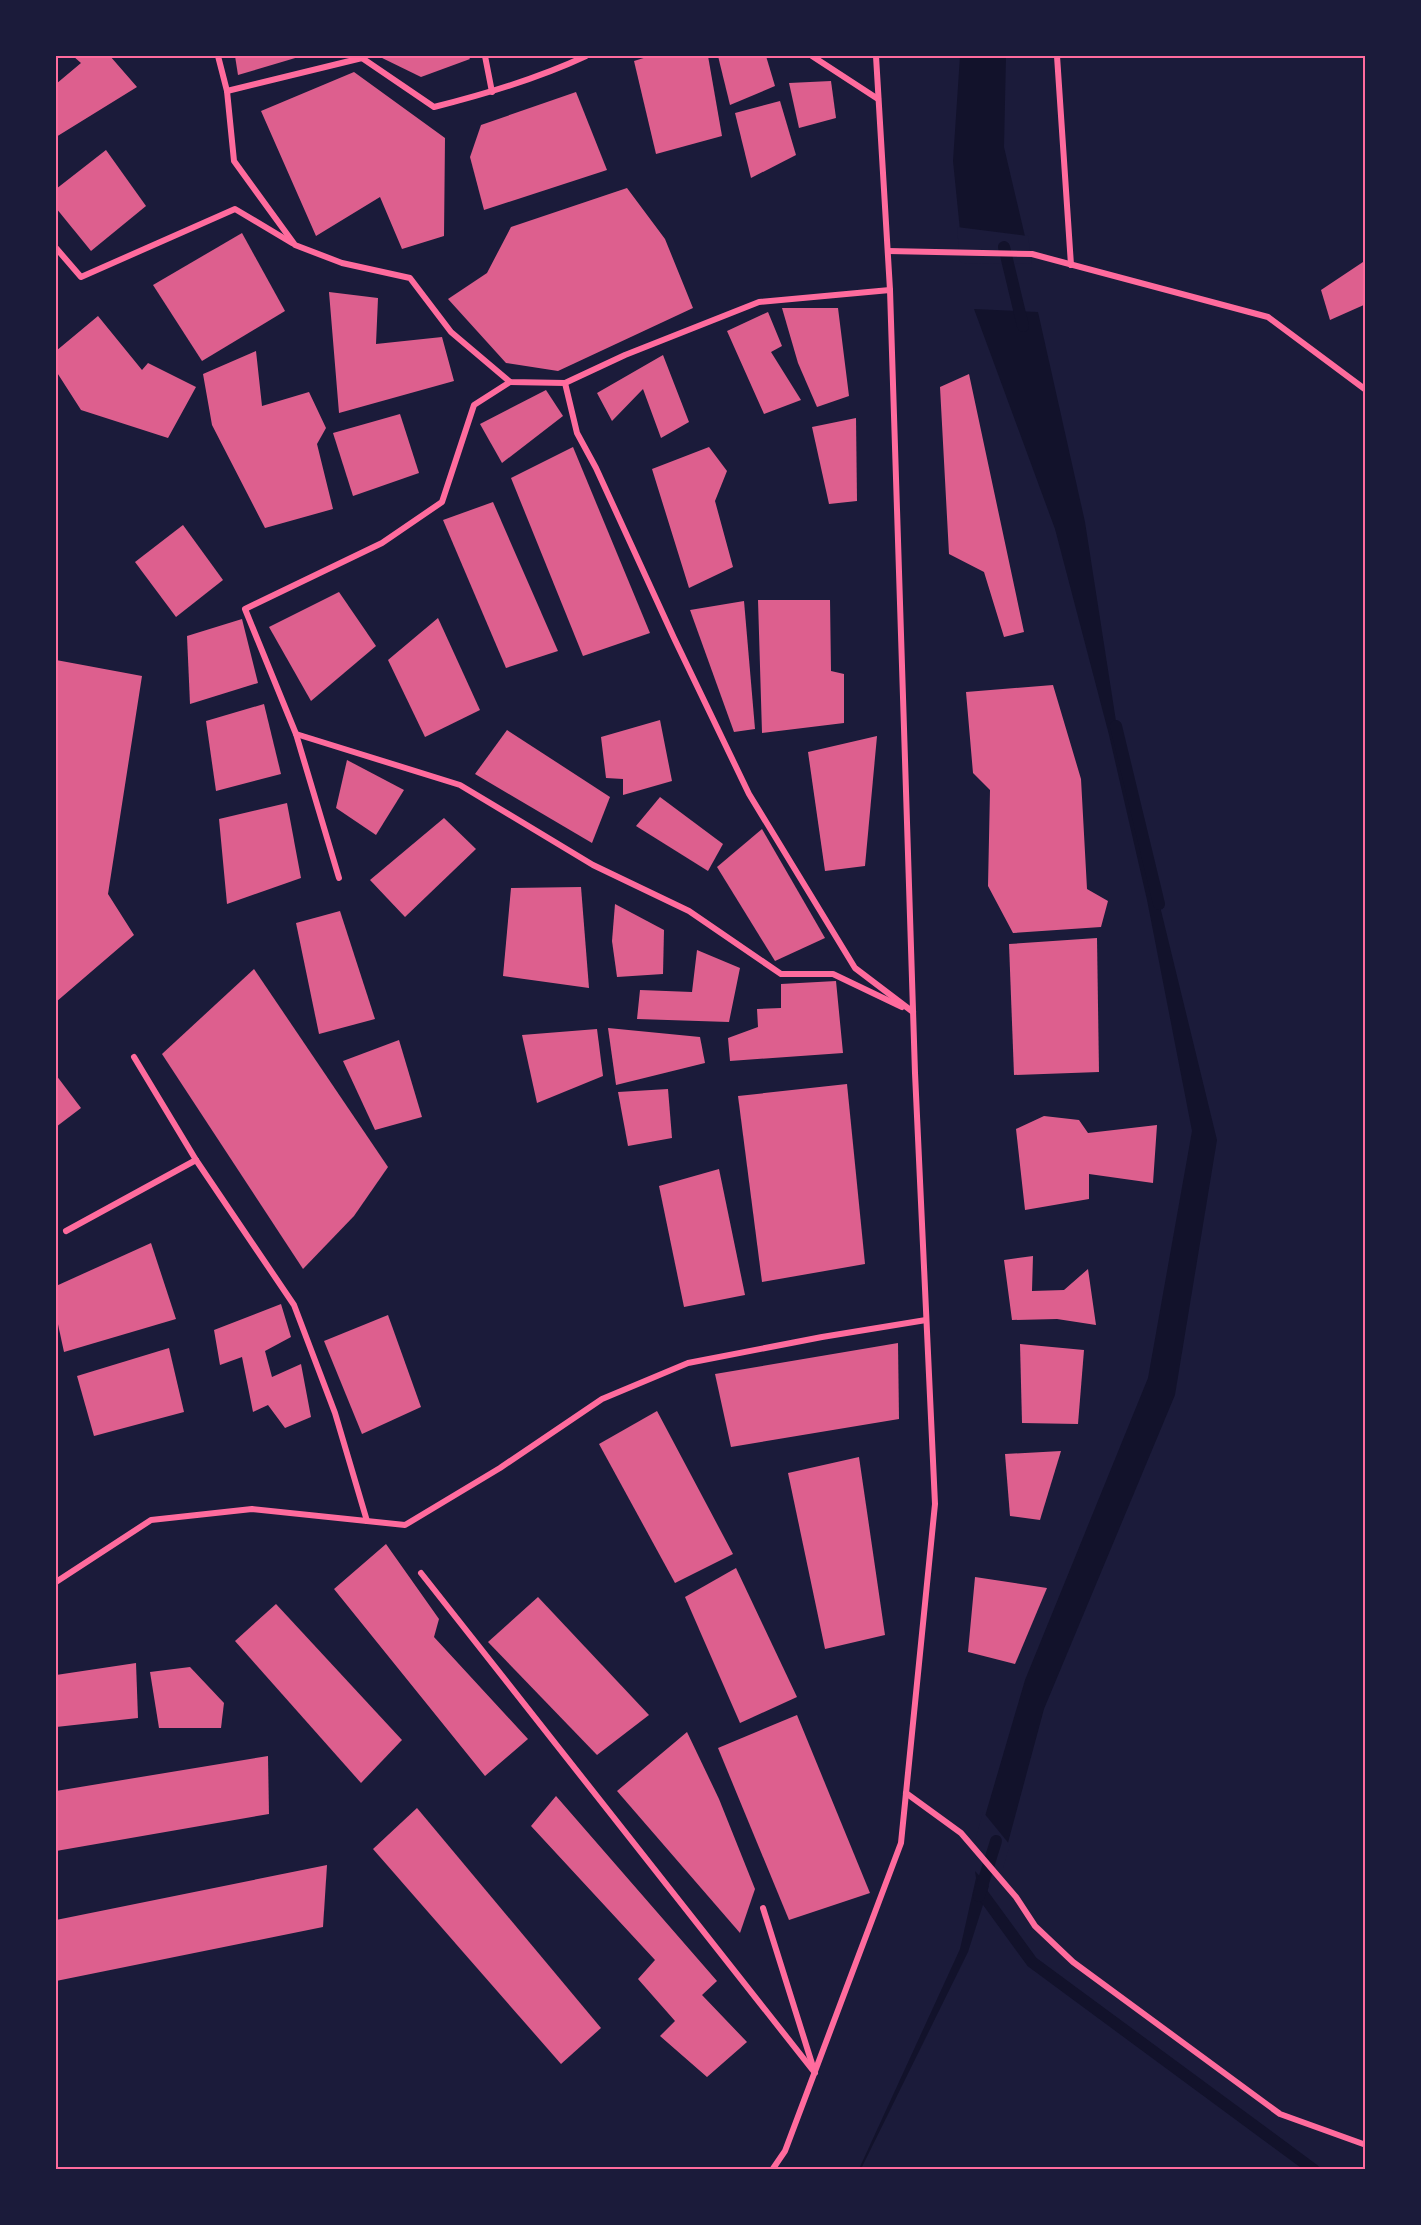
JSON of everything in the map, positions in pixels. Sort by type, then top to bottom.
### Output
[{"type":"street","points":[[218,56],[227,91],[234,161],[295,245]]},
{"type":"street","points":[[485,56],[492,92]]},
{"type":"street","points":[[227,91],[362,57],[434,107],[492,92],[586,56]]},
{"type":"street","points":[[812,56],[878,99]]},
{"type":"street","points":[[771,2169],[785,2151],[901,1844],[935,1504],[913,1012],[890,290],[876,56]]},
{"type":"street","points":[[1057,56],[1071,265]]},
{"type":"street","points":[[56,248],[81,277],[235,209],[295,245],[342,263],[410,278],[451,332],[510,382]]},
{"type":"street","points":[[888,251],[1032,254],[1268,317],[1365,390]]},
{"type":"street","points":[[339,878],[296,734],[245,609],[382,543],[442,502],[474,405],[510,382],[565,383],[625,355],[759,302],[890,290]]},
{"type":"street","points":[[565,383],[577,433],[596,468],[749,794],[855,968],[913,1012]]},
{"type":"street","points":[[296,734],[460,785],[593,865],[689,911],[781,974],[833,974],[913,1012]]},
{"type":"street","points":[[134,1057],[196,1160],[294,1305],[335,1413],[367,1521]]},
{"type":"street","points":[[66,1231],[196,1160]]},
{"type":"street","points":[[56,1582],[151,1520],[252,1509],[405,1525],[500,1468],[602,1399],[688,1363],[926,1320]]},
{"type":"street","points":[[421,1573],[815,2073]]},
{"type":"street","points":[[906,1793],[961,1833],[1016,1898],[1035,1926],[1073,1962],[1280,2114],[1365,2145]]},
{"type":"street","points":[[763,1908],[815,2073]]},
{"type":"shaded area","points":[[960,56],[1006,56],[1004,147],[1031,262],[963,260],[953,161]]},
{"type":"shaded area","points":[[974,309],[1038,312],[1085,522],[1118,734],[1217,1140],[1175,1395],[1044,1709],[1002,1865],[978,1840],[1025,1680],[1148,1378],[1192,1131],[1147,900],[1109,735],[1055,529]]},
{"type":"shaded area","points":[[975,1871],[989,1886],[968,1952],[859,2169],[960,1949],[976,1878]]},
{"type":"pier","points":[[957,227],[1028,236],[1032,264],[962,263]]},
{"type":"pier","points":[[983,1812],[1010,1845],[1003,1868],[975,1841]]},
{"type":"building","points":[[73,56],[110,56],[137,87],[56,137],[56,84],[81,63]]},
{"type":"building","points":[[235,56],[302,56],[238,75]]},
{"type":"building","points":[[378,56],[468,56],[470,59],[421,77]]},
{"type":"building","points":[[650,56],[708,56],[722,136],[656,154],[634,61]]},
{"type":"building","points":[[718,56],[766,56],[775,86],[730,105]]},
{"type":"building","points":[[354,72],[445,138],[444,236],[402,249],[380,197],[316,236],[261,111]]},
{"type":"building","points":[[831,81],[836,118],[799,128],[789,83]]},
{"type":"building","points":[[576,92],[607,170],[484,210],[470,157],[481,125]]},
{"type":"building","points":[[780,101],[796,155],[751,178],[735,113]]},
{"type":"building","points":[[106,150],[146,206],[91,251],[56,208],[56,189]]},
{"type":"building","points":[[627,188],[665,239],[693,308],[558,371],[506,363],[448,299],[487,273],[511,227]]},
{"type":"building","points":[[242,233],[285,311],[202,361],[153,285]]},
{"type":"building","points":[[1366,260],[1366,304],[1330,320],[1321,290]]},
{"type":"building","points":[[329,292],[378,298],[376,344],[442,337],[454,381],[339,413]]},
{"type":"building","points":[[782,308],[838,308],[849,396],[817,407],[798,363]]},
{"type":"building","points":[[768,312],[782,346],[771,352],[801,400],[764,414],[727,331]]},
{"type":"building","points":[[98,316],[142,370],[148,363],[196,387],[168,438],[81,410],[56,371],[56,351]]},
{"type":"building","points":[[256,351],[262,406],[309,392],[326,428],[317,444],[333,509],[265,528],[212,425],[203,374]]},
{"type":"building","points":[[663,355],[689,422],[661,438],[643,389],[612,421],[597,393]]},
{"type":"building","points":[[969,374],[1024,632],[1004,637],[984,572],[949,554],[940,387]]},
{"type":"building","points":[[546,390],[563,416],[502,463],[480,424]]},
{"type":"building","points":[[400,414],[419,473],[353,496],[333,433]]},
{"type":"building","points":[[856,418],[857,501],[829,504],[812,427]]},
{"type":"building","points":[[573,447],[650,633],[583,656],[511,478]]},
{"type":"building","points":[[709,447],[727,471],[715,501],[733,567],[689,588],[652,469]]},
{"type":"building","points":[[493,502],[558,651],[506,668],[443,520]]},
{"type":"building","points":[[183,525],[223,580],[176,617],[135,562]]},
{"type":"building","points":[[339,592],[376,646],[311,701],[269,627]]},
{"type":"building","points":[[758,600],[830,600],[831,671],[844,674],[844,723],[762,733]]},
{"type":"building","points":[[744,601],[755,729],[734,732],[690,610]]},
{"type":"building","points":[[438,618],[480,710],[425,737],[388,660]]},
{"type":"building","points":[[242,619],[258,683],[190,704],[187,636]]},
{"type":"building","points":[[56,660],[142,676],[108,894],[134,935],[56,1002]]},
{"type":"building","points":[[1053,685],[1081,779],[1087,889],[1108,901],[1101,927],[1013,933],[988,886],[990,790],[973,773],[966,692]]},
{"type":"building","points":[[264,704],[281,774],[216,791],[206,721]]},
{"type":"building","points":[[660,720],[672,781],[623,795],[623,779],[606,778],[601,737]]},
{"type":"building","points":[[507,730],[610,797],[592,843],[475,774]]},
{"type":"building","points":[[877,736],[865,866],[825,871],[808,752]]},
{"type":"building","points":[[347,760],[404,790],[376,835],[336,808]]},
{"type":"building","points":[[660,797],[723,844],[708,871],[636,826]]},
{"type":"building","points":[[287,803],[301,878],[227,904],[219,819]]},
{"type":"building","points":[[444,818],[476,849],[405,917],[370,880]]},
{"type":"building","points":[[762,829],[825,938],[775,961],[717,867]]},
{"type":"building","points":[[581,887],[589,988],[503,976],[511,888]]},
{"type":"building","points":[[615,904],[664,930],[663,974],[617,977],[612,941]]},
{"type":"building","points":[[340,911],[375,1019],[319,1034],[296,923]]},
{"type":"building","points":[[1097,938],[1099,1072],[1014,1075],[1009,944]]},
{"type":"building","points":[[697,950],[740,968],[729,1022],[637,1019],[640,990],[692,992]]},
{"type":"building","points":[[254,969],[388,1167],[354,1216],[303,1269],[162,1054]]},
{"type":"building","points":[[836,981],[843,1053],[730,1061],[728,1038],[758,1027],[757,1009],[781,1008],[781,984]]},
{"type":"building","points":[[608,1028],[700,1037],[705,1063],[616,1085]]},
{"type":"building","points":[[597,1029],[603,1076],[537,1103],[522,1035]]},
{"type":"building","points":[[399,1040],[422,1117],[375,1130],[343,1061]]},
{"type":"building","points":[[56,1075],[81,1108],[56,1127]]},
{"type":"building","points":[[847,1084],[865,1264],[762,1282],[738,1096]]},
{"type":"building","points":[[668,1089],[672,1138],[628,1146],[618,1092]]},
{"type":"building","points":[[1044,1116],[1079,1120],[1088,1133],[1157,1125],[1153,1183],[1089,1174],[1089,1199],[1025,1210],[1016,1129]]},
{"type":"building","points":[[719,1169],[745,1295],[684,1307],[659,1186]]},
{"type":"building","points":[[151,1243],[176,1319],[64,1352],[56,1315],[56,1286]]},
{"type":"building","points":[[1033,1256],[1032,1291],[1064,1290],[1088,1269],[1096,1325],[1057,1319],[1012,1320],[1004,1260]]},
{"type":"building","points":[[281,1304],[291,1337],[265,1351],[272,1377],[301,1364],[311,1417],[285,1428],[268,1405],[253,1412],[242,1357],[220,1365],[214,1330]]},
{"type":"building","points":[[388,1315],[421,1407],[362,1434],[324,1341]]},
{"type":"building","points":[[898,1343],[899,1419],[731,1447],[715,1374]]},
{"type":"building","points":[[1020,1344],[1084,1350],[1078,1424],[1022,1423]]},
{"type":"building","points":[[169,1348],[184,1412],[94,1436],[77,1376]]},
{"type":"building","points":[[657,1411],[733,1554],[675,1583],[599,1444]]},
{"type":"building","points":[[1061,1451],[1040,1520],[1010,1516],[1005,1454]]},
{"type":"building","points":[[859,1457],[885,1635],[825,1649],[788,1473]]},
{"type":"building","points":[[386,1544],[439,1619],[434,1637],[528,1739],[485,1776],[334,1589]]},
{"type":"building","points":[[736,1568],[797,1697],[740,1723],[685,1597]]},
{"type":"building","points":[[975,1577],[1047,1588],[1015,1664],[968,1652]]},
{"type":"building","points":[[538,1597],[649,1715],[597,1755],[488,1642]]},
{"type":"building","points":[[276,1604],[402,1740],[361,1783],[235,1641]]},
{"type":"building","points":[[136,1663],[138,1718],[56,1727],[56,1675]]},
{"type":"building","points":[[190,1667],[224,1703],[221,1728],[159,1728],[150,1672]]},
{"type":"building","points":[[797,1715],[870,1893],[789,1920],[718,1748]]},
{"type":"building","points":[[687,1732],[719,1799],[755,1889],[740,1933],[617,1791]]},
{"type":"building","points":[[268,1756],[269,1814],[56,1851],[56,1791]]},
{"type":"building","points":[[556,1796],[717,1981],[702,1995],[747,2042],[707,2077],[660,2036],[675,2021],[638,1979],[655,1960],[531,1826]]},
{"type":"building","points":[[417,1808],[601,2028],[561,2064],[373,1849]]},
{"type":"building","points":[[327,1865],[323,1927],[56,1981],[56,1920]]},
{"type":"waterway","points":[[1004,247],[1023,326]]},
{"type":"waterway","points":[[1116,726],[1159,904]]},
{"type":"waterway","points":[[979,1896],[996,1841]]},
{"type":"waterway","points":[[981,1892],[1032,1962],[1314,2170]]}]
